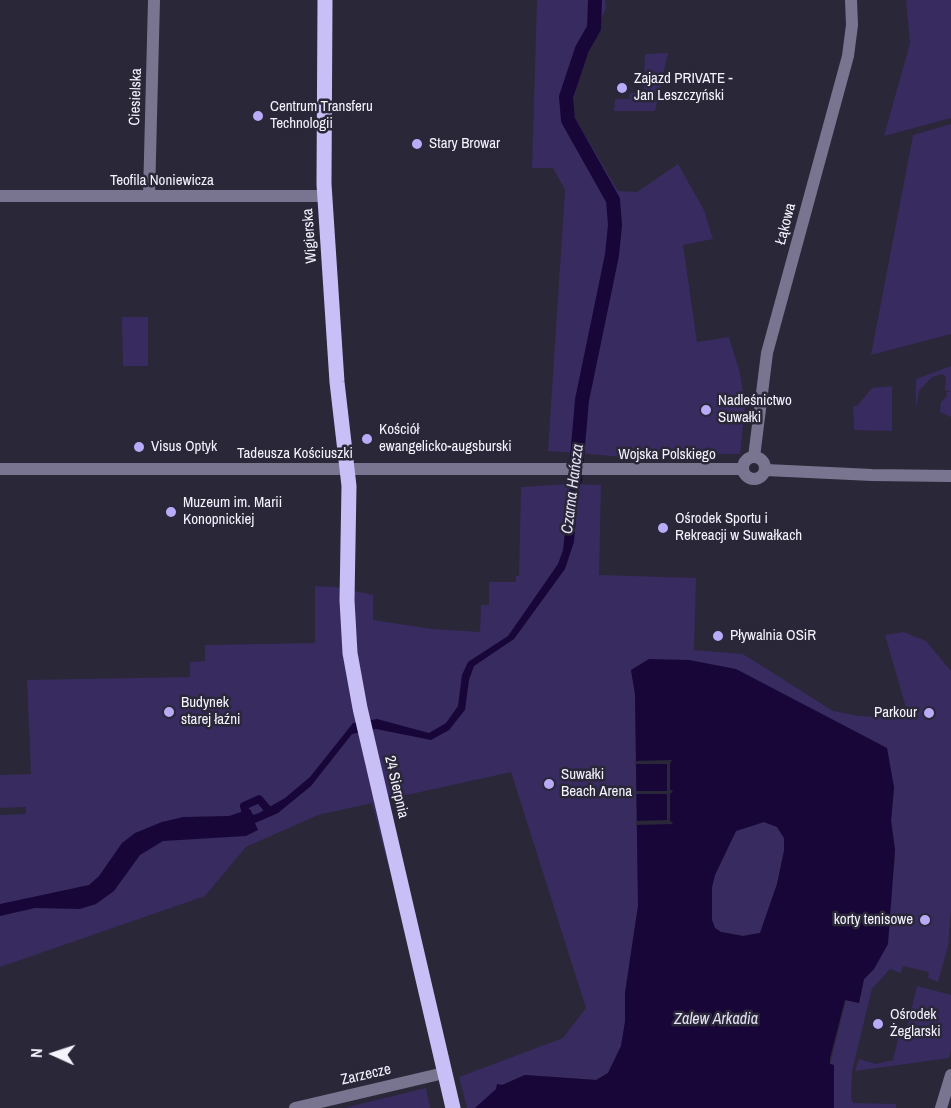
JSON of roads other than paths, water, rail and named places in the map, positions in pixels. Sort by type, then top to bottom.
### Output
[{"type":"main road","name":"Wigierska","points":[[325,0],[325,196],[337,382],[346,469]]},
{"type":"main road","name":"24 Sierpnia","points":[[346,469],[349,486],[348,627],[360,708],[453,1108]]},
{"type":"street","name":"Ciesielska","points":[[148,196],[154,0]]},
{"type":"street","name":"Łąkowa","points":[[754,457],[767,353],[848,56],[852,25],[851,0]]},
{"type":"street","name":"Teofila Noniewicza","points":[[0,196],[325,196]]},
{"type":"street","points":[[754,457],[762,460],[765,470],[762,476],[752,479],[745,476],[743,469],[745,461],[754,457]]},
{"type":"street","name":"Tadeusza Kościuszki","points":[[0,469],[591,470]]},
{"type":"street","name":"Wojska Polskiego","points":[[591,470],[743,469]]},
{"type":"street","points":[[827,472],[868,469],[951,469]]},
{"type":"street","points":[[765,470],[951,476]]},
{"type":"street","name":"Zarzecze","points":[[295,1108],[444,1073]]},
{"type":"street","points":[[941,1108],[951,1075]]},
{"type":"water","points":[[572,469],[580,470],[574,542],[565,569],[514,639],[474,666],[469,680],[465,710],[449,730],[431,740],[376,729],[352,734],[311,786],[278,813],[255,823],[258,830],[246,836],[163,841],[140,855],[114,891],[96,904],[80,909],[35,908],[0,916],[0,904],[89,885],[99,876],[122,843],[135,833],[162,822],[183,817],[229,816],[250,809],[253,815],[259,813],[285,798],[310,777],[353,723],[377,719],[429,733],[446,723],[458,706],[462,675],[468,662],[508,636],[558,564],[563,550]]},
{"type":"water","name":"Zalew Arkadia","points":[[649,659],[689,660],[736,669],[887,748],[894,787],[891,821],[895,850],[888,944],[874,969],[864,979],[859,1003],[845,1000],[830,1058],[830,1064],[834,1065],[834,1108],[475,1108],[496,1089],[497,1084],[502,1085],[525,1075],[596,1080],[608,1073],[621,1046],[625,1022],[625,993],[638,906],[635,694],[631,670]],"holes":[[[764,822],[777,827],[784,838],[784,851],[777,884],[760,933],[743,936],[721,932],[715,928],[712,920],[712,887],[715,875],[736,831]]]},
{"type":"waterway","name":"Czarna Hańcza","points":[[575,480],[582,400],[612,255],[615,225],[613,200],[568,120],[566,97],[582,49],[594,28],[595,0]]},
{"type":"waterway","points":[[248,821],[244,806],[259,799],[270,812]]},
{"type":"place","name":"Zajazd PRIVATE - Jan Leszczyński","points":[[622,88]]},
{"type":"place","name":"Centrum Transferu Technologii","points":[[258,116]]},
{"type":"place","name":"Stary Browar","points":[[417,144]]},
{"type":"place","name":"Nadleśnictwo Suwałki","points":[[706,410]]},
{"type":"place","name":"Kościół ewangelicko-augsburski","points":[[367,439]]},
{"type":"place","name":"Visus Optyk","points":[[139,447]]},
{"type":"place","name":"Muzeum im. Marii Konopnickiej","points":[[171,512]]},
{"type":"place","name":"Ośrodek Sportu i Rekreacji w Suwałkach","points":[[663,528]]},
{"type":"place","name":"Pływalnia OSiR","points":[[718,636]]},
{"type":"place","name":"Budynek starej łaźni","points":[[169,712]]},
{"type":"place","name":"Parkour","points":[[929,713]]},
{"type":"place","name":"Suwałki Beach Arena","points":[[549,784]]},
{"type":"place","name":"korty tenisowe","points":[[925,920]]},
{"type":"place","name":"Ośrodek Żeglarski","points":[[878,1024]]}]
